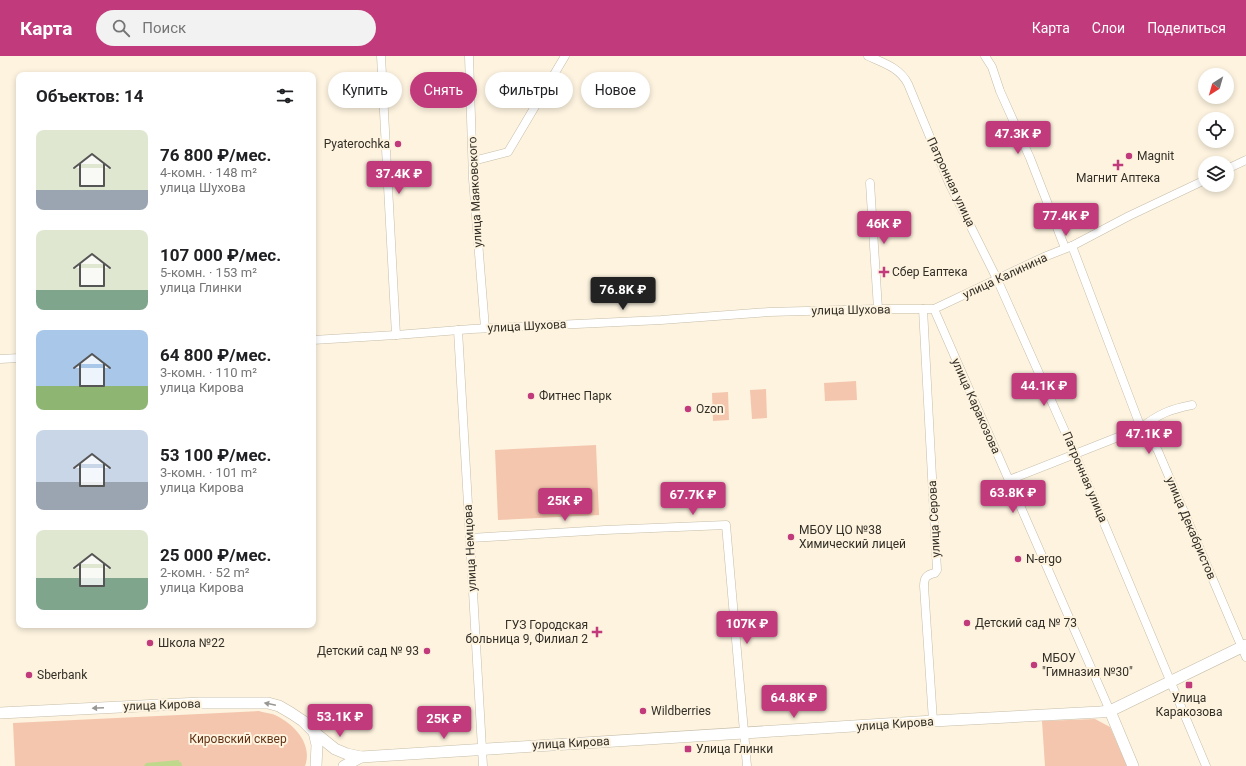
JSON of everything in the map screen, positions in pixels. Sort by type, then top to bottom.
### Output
[{"type":"main road","name":"улица Кирова","points":[[0,713],[258,702],[280,706],[303,721],[335,749],[347,754],[361,757],[1110,711],[1170,682],[1245,650]]},
{"type":"main road","name":"улица Каракозова","points":[[1110,711],[1133,766]]},
{"type":"main road","points":[[314,732],[317,745],[316,766]]},
{"type":"main road","name":"улица Кирова","points":[[344,766],[361,757]]},
{"type":"street","points":[[381,56],[396,335]]},
{"type":"street","name":"улица Маяковского","points":[[469,56],[473,179],[485,328]]},
{"type":"street","points":[[473,161],[508,152],[565,56]]},
{"type":"street","name":"Патронная улица","points":[[868,56],[898,70],[904,77],[950,183],[998,279],[1075,454],[1206,766]]},
{"type":"street","name":"улица Декабристов","points":[[985,56],[992,67],[1000,91],[1069,247],[1141,428],[1158,450],[1245,650]]},
{"type":"street","points":[[1234,166],[1246,160]]},
{"type":"street","points":[[870,183],[878,309]]},
{"type":"street","name":"улица Калинина","points":[[934,309],[1069,247],[1198,183]]},
{"type":"street","name":"улица Шухова","points":[[316,340],[485,328],[661,320],[769,312],[934,309]]},
{"type":"street","name":"улица Каракозова","points":[[934,309],[1110,711]]},
{"type":"street","name":"улица Серова","points":[[923,310],[937,570],[935,573],[927,575],[924,579],[933,721]]},
{"type":"street","name":"улица Немцова","points":[[458,330],[482,766]]},
{"type":"street","points":[[0,359],[16,358]]},
{"type":"street","points":[[1009,480],[1141,428],[1153,418],[1179,408],[1192,405]]},
{"type":"street","points":[[470,538],[598,530],[726,525],[747,766]]},
{"type":"green space","points":[[856,381],[857,400],[825,401],[824,383]]},
{"type":"green space","points":[[766,389],[767,418],[752,419],[750,390]]},
{"type":"green space","points":[[728,392],[729,420],[713,421],[712,393]]},
{"type":"green space","points":[[596,445],[599,515],[498,520],[495,450]]},
{"type":"green space","name":"Кировский сквер","points":[[259,711],[277,716],[296,730],[301,736],[307,751],[305,766],[15,766],[13,723]]},
{"type":"green space","points":[[1095,719],[1110,727],[1127,766],[1045,766],[1042,721]]},
{"type":"shaded area","points":[[179,760],[182,766],[144,766],[146,763]]},
{"type":"place","name":"Pyaterochka","points":[[398,144]]},
{"type":"place","name":"Magnit","points":[[1129,156]]},
{"type":"place","name":"Магнит Аптека","points":[[1118,165]]},
{"type":"place","name":"Сбер Еаптека","points":[[884,272]]},
{"type":"place","name":"Фитнес Парк","points":[[531,396]]},
{"type":"place","name":"Ozon","points":[[688,409]]},
{"type":"place","name":"МБОУ ЦО №38 Химический лицей","points":[[791,537]]},
{"type":"place","name":"N-ergo","points":[[1018,559]]},
{"type":"place","name":"Детский сад № 73","points":[[967,623]]},
{"type":"place","name":"ГУЗ Городская больница 9, Филиал 2","points":[[597,632]]},
{"type":"place","name":"Школа №22","points":[[150,643]]},
{"type":"place","name":"Детский сад № 93","points":[[427,651]]},
{"type":"place","name":"МБОУ \"Гимназия №30\"","points":[[1034,665]]},
{"type":"place","name":"Sberbank","points":[[29,675]]},
{"type":"place","name":"Улица Каракозова","points":[[1189,685]]},
{"type":"place","name":"Wildberries","points":[[643,711]]},
{"type":"place","name":"Улица Глинки","points":[[688,749]]}]
